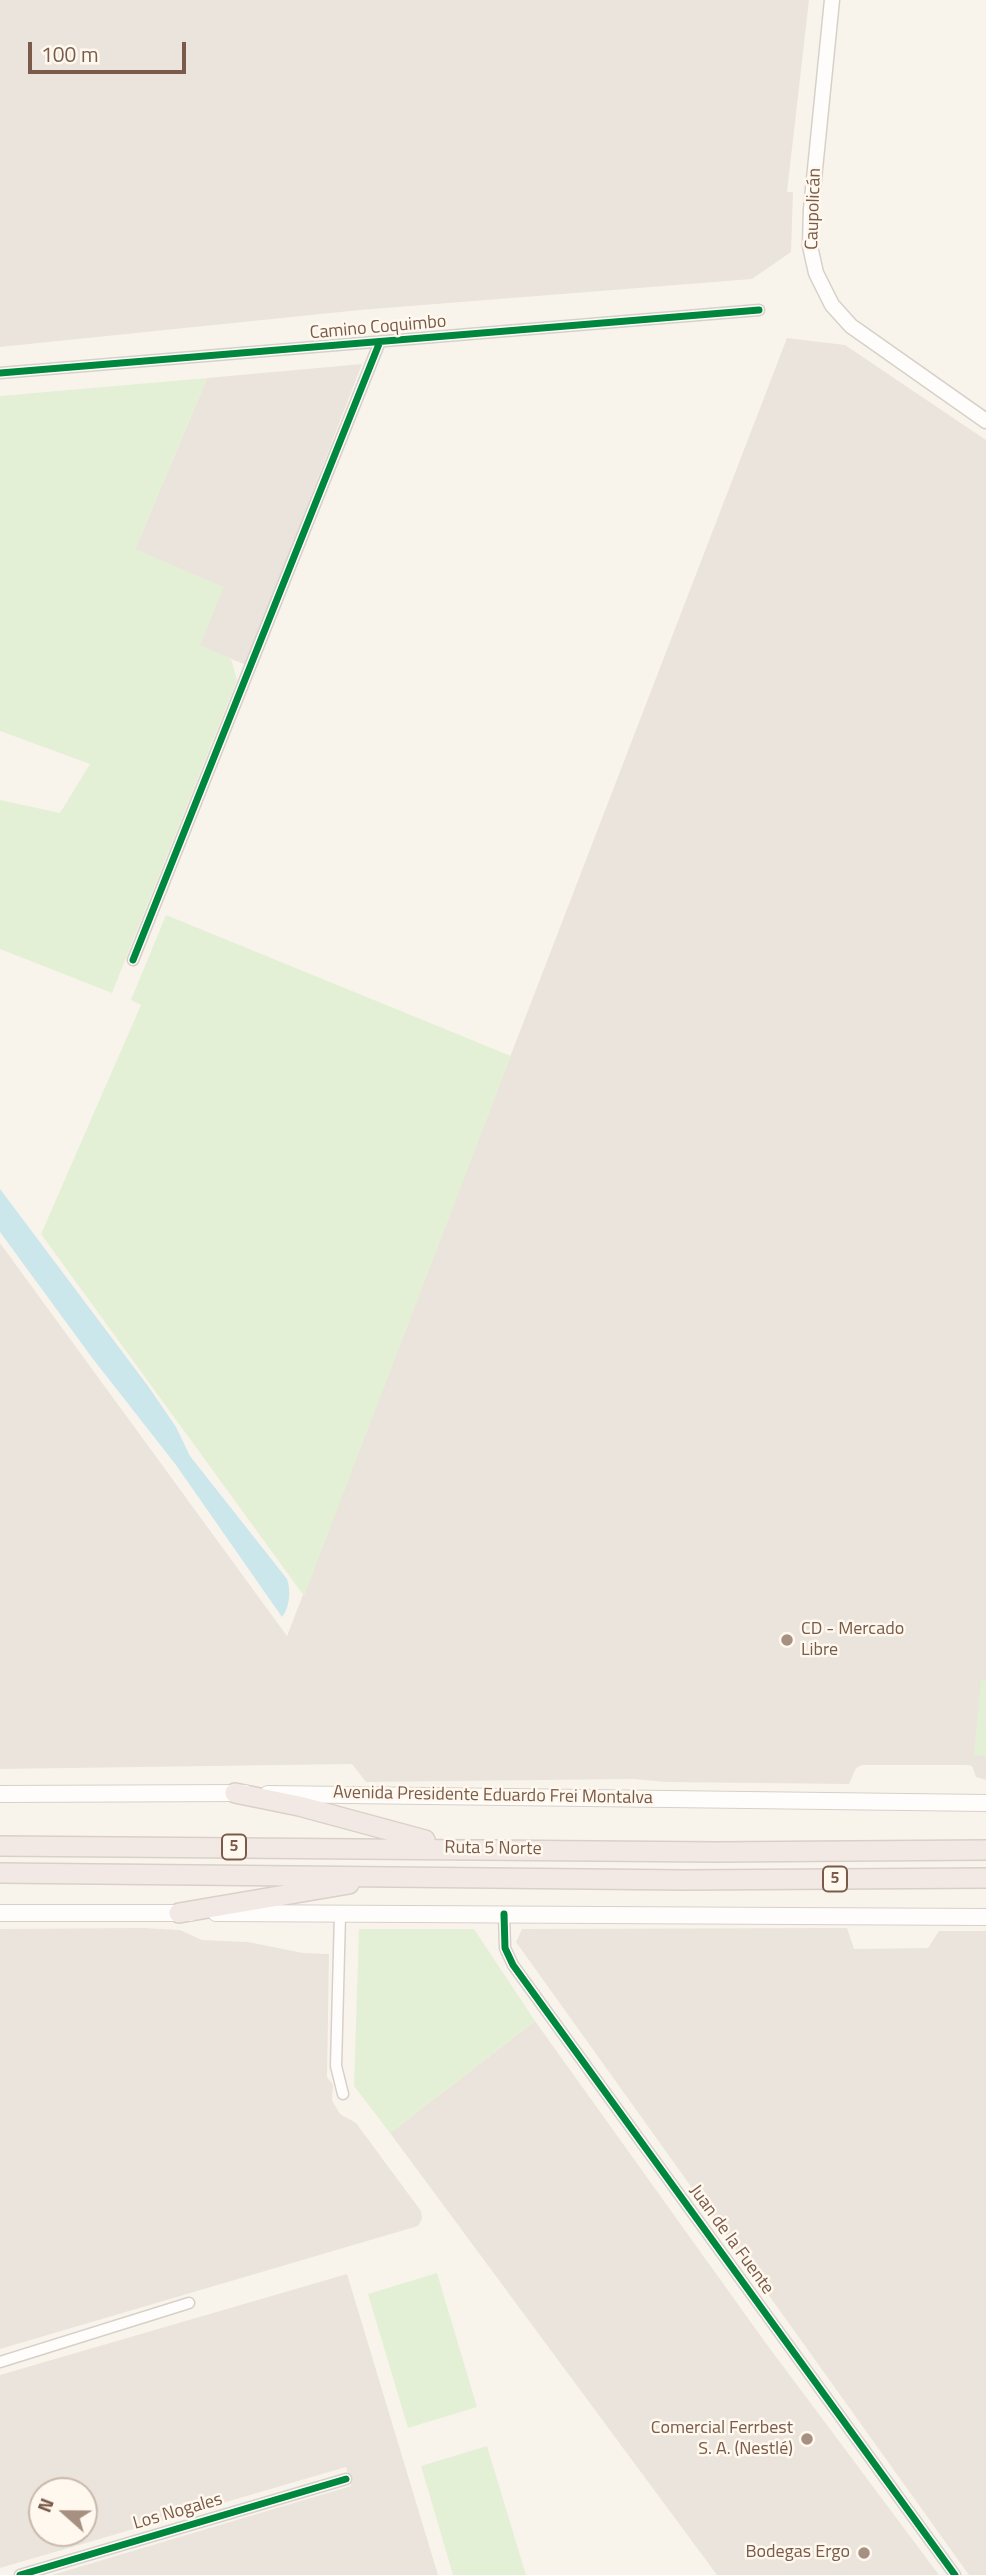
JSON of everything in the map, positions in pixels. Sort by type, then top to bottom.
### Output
[{"type":"highway","points":[[235,1793],[467,1848]]},
{"type":"highway","name":"Ruta 5 Norte","points":[[0,1846],[716,1852],[986,1848]]},
{"type":"highway","name":"Ruta 5 Norte","points":[[0,1873],[685,1880],[986,1878]]},
{"type":"highway","points":[[179,1913],[321,1890],[381,1876]]},
{"type":"main road","name":"Avenida Presidente Eduardo Frei Montalva","points":[[0,1794],[235,1793],[986,1803]]},
{"type":"main road","points":[[0,1913],[986,1917]]},
{"type":"street","name":"Caupolicán","points":[[832,0],[811,209],[810,246],[816,274],[832,305],[851,326],[986,421]]},
{"type":"street","name":"Camino Coquimbo","points":[[0,373],[379,344],[759,310]]},
{"type":"street","points":[[133,960],[379,344]]},
{"type":"street","points":[[340,1914],[336,2066],[343,2094]]},
{"type":"street","name":"Juan de la Fuente","points":[[504,1914],[505,1948],[513,1965],[956,2575]]},
{"type":"street","points":[[0,2362],[189,2303]]},
{"type":"street","name":"Los Nogales","points":[[20,2575],[346,2479]]},
{"type":"shaded area","points":[[0,0],[809,0],[787,192],[793,192],[791,252],[752,279],[360,310],[0,347]]},
{"type":"shaded area","points":[[787,338],[845,345],[986,440],[986,1780],[976,1777],[972,1766],[967,1765],[862,1765],[856,1768],[849,1784],[666,1782],[633,1779],[366,1782],[352,1764],[0,1769],[0,1243],[287,1636]]},
{"type":"shaded area","points":[[362,364],[246,665],[200,646],[135,549],[207,378]]},
{"type":"shaded area","points":[[847,1928],[854,1949],[928,1948],[939,1931],[986,1931],[986,2575],[969,2575],[516,1942],[522,1929]]},
{"type":"shaded area","points":[[0,1929],[180,1930],[202,1940],[248,1942],[303,1953],[329,1954],[327,2077],[333,2085],[332,2100],[340,2114],[356,2123],[421,2211],[422,2219],[418,2226],[0,2349]]},
{"type":"shaded area","points":[[535,2021],[765,2342],[939,2575],[717,2575],[390,2133]]},
{"type":"shaded area","points":[[347,2274],[438,2575],[52,2575],[351,2486],[346,2467],[98,2539],[98,2477],[28,2477],[28,2547],[72,2547],[0,2568],[0,2375]]},
{"type":"green space","points":[[207,378],[135,549],[224,587],[200,645],[231,659],[237,680],[112,993],[0,949],[0,800],[60,813],[90,764],[0,731],[0,396]]},
{"type":"green space","points":[[166,915],[511,1056],[304,1596],[41,1234],[141,1005],[131,1000]]},
{"type":"green space","points":[[981,1680],[986,1680],[986,1756],[974,1755]]},
{"type":"green space","points":[[359,1929],[474,1929],[535,2021],[390,2133],[354,2086]]},
{"type":"green space","points":[[437,2273],[477,2407],[408,2428],[368,2294]]},
{"type":"green space","points":[[487,2446],[526,2575],[453,2575],[421,2466]]},
{"type":"water","points":[[0,1189],[148,1386],[176,1427],[190,1456],[287,1579],[289,1598],[282,1617],[176,1465],[93,1359],[0,1232]]},
{"type":"cycle path","points":[[0,373],[759,310]]},
{"type":"cycle path","points":[[133,960],[379,344]]},
{"type":"cycle path","points":[[504,1914],[505,1948],[513,1965],[955,2575]]},
{"type":"cycle path","points":[[20,2575],[346,2479]]},
{"type":"place","name":"CD - Mercado Libre","points":[[787,1640]]},
{"type":"place","name":"Comercial Ferrbest S. A. (Nestlé)","points":[[807,2439]]},
{"type":"place","name":"Bodegas Ergo","points":[[864,2553]]}]
